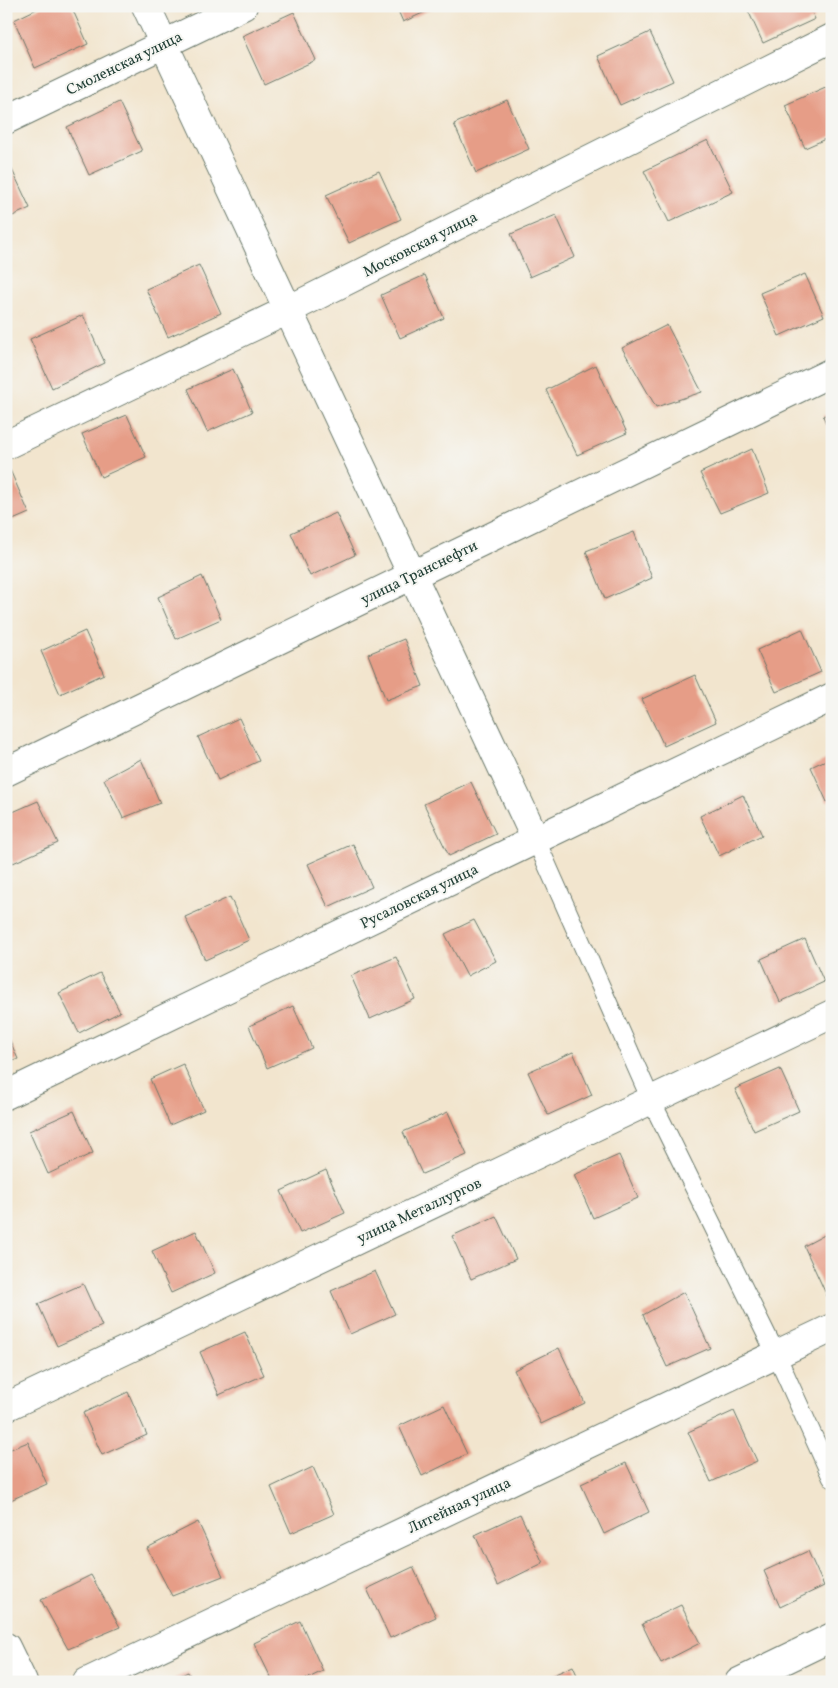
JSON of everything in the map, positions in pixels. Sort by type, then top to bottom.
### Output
[{"type":"street","points":[[146,6],[536,840]]},
{"type":"street","name":"Смоленская улица","points":[[6,120],[243,6]]},
{"type":"street","name":"Московская улица","points":[[6,445],[288,310],[832,38]]},
{"type":"street","name":"улица Транснефти","points":[[6,772],[832,372]]},
{"type":"street","name":"Русаловская улица","points":[[6,1095],[832,697]]},
{"type":"street","name":"улица Металлургов","points":[[6,1407],[832,1014]]},
{"type":"street","name":"Литейная улица","points":[[87,1682],[832,1328]]},
{"type":"street","points":[[739,1682],[832,1637]]},
{"type":"street","points":[[6,1647],[23,1682]]},
{"type":"lane","points":[[536,840],[651,1100],[776,1354],[832,1478]]},
{"type":"building","points":[[43,6],[71,6],[88,44],[35,68],[14,20]]},
{"type":"building","points":[[396,6],[438,6],[403,22]]},
{"type":"building","points":[[746,6],[809,6],[815,19],[763,43]]},
{"type":"building","points":[[294,12],[316,60],[264,84],[242,36]]},
{"type":"building","points":[[650,32],[673,81],[620,105],[598,56]]},
{"type":"building","points":[[830,85],[832,89],[832,136],[805,148],[785,105]]},
{"type":"building","points":[[507,100],[529,149],[476,173],[454,124]]},
{"type":"building","points":[[119,102],[142,151],[89,175],[67,127]]},
{"type":"building","points":[[708,140],[733,192],[669,222],[644,171]]},
{"type":"building","points":[[6,157],[30,208],[6,219]]},
{"type":"building","points":[[379,171],[401,219],[349,243],[326,195]]},
{"type":"building","points":[[556,215],[575,257],[530,277],[511,234]]},
{"type":"building","points":[[199,265],[221,313],[168,337],[146,289]]},
{"type":"building","points":[[805,274],[824,316],[779,336],[760,293]]},
{"type":"building","points":[[425,275],[444,318],[400,338],[381,295]]},
{"type":"building","points":[[83,315],[105,363],[52,388],[30,339]]},
{"type":"building","points":[[667,325],[702,392],[656,407],[622,348]]},
{"type":"building","points":[[596,365],[627,433],[577,455],[546,390]]},
{"type":"building","points":[[233,369],[252,412],[207,432],[188,389]]},
{"type":"building","points":[[832,412],[832,437],[823,416]]},
{"type":"building","points":[[127,415],[146,457],[101,477],[82,434]]},
{"type":"building","points":[[752,449],[769,493],[720,513],[700,473]]},
{"type":"building","points":[[10,470],[29,513],[6,523],[6,472]]},
{"type":"building","points":[[336,513],[355,555],[310,576],[291,533]]},
{"type":"building","points":[[634,532],[652,578],[605,599],[586,551]]},
{"type":"building","points":[[202,576],[221,619],[176,639],[158,597]]},
{"type":"building","points":[[802,629],[821,672],[776,692],[757,650]]},
{"type":"building","points":[[85,631],[104,674],[60,694],[41,651]]},
{"type":"building","points":[[404,639],[423,686],[386,700],[368,654]]},
{"type":"building","points":[[695,675],[716,722],[664,746],[642,699]]},
{"type":"building","points":[[239,718],[259,761],[218,780],[198,737]]},
{"type":"building","points":[[832,757],[832,800],[827,802],[811,767]]},
{"type":"building","points":[[141,759],[160,803],[123,818],[104,779]]},
{"type":"building","points":[[471,782],[496,834],[449,856],[424,804]]},
{"type":"building","points":[[743,795],[762,835],[719,856],[700,816]]},
{"type":"building","points":[[38,801],[58,843],[13,863],[6,848],[6,815]]},
{"type":"building","points":[[353,844],[372,887],[328,907],[308,864]]},
{"type":"building","points":[[230,897],[249,940],[205,960],[185,917]]},
{"type":"building","points":[[474,920],[496,961],[467,976],[445,934]]},
{"type":"building","points":[[805,939],[824,982],[780,1002],[761,959]]},
{"type":"building","points":[[396,957],[415,999],[370,1019],[351,976]]},
{"type":"building","points":[[100,973],[120,1012],[79,1033],[59,993]]},
{"type":"building","points":[[293,1006],[312,1048],[267,1068],[249,1026]]},
{"type":"building","points":[[6,1032],[18,1059],[6,1064]]},
{"type":"building","points":[[573,1052],[592,1095],[548,1115],[528,1072]]},
{"type":"building","points":[[183,1064],[204,1110],[170,1125],[150,1079]]},
{"type":"building","points":[[780,1069],[799,1111],[754,1131],[735,1089]]},
{"type":"building","points":[[74,1111],[93,1153],[48,1174],[29,1131]]},
{"type":"building","points":[[448,1112],[467,1155],[422,1174],[403,1132]]},
{"type":"building","points":[[619,1155],[638,1198],[593,1218],[574,1175]]},
{"type":"building","points":[[326,1170],[345,1213],[300,1233],[281,1191]]},
{"type":"building","points":[[496,1216],[516,1259],[471,1279],[452,1236]]},
{"type":"building","points":[[196,1231],[215,1273],[171,1293],[152,1251]]},
{"type":"building","points":[[832,1231],[832,1307],[804,1246]]},
{"type":"building","points":[[375,1271],[395,1314],[350,1334],[331,1291]]},
{"type":"building","points":[[83,1284],[102,1326],[57,1346],[38,1304]]},
{"type":"building","points":[[684,1292],[710,1348],[667,1367],[643,1315]]},
{"type":"building","points":[[245,1332],[264,1375],[219,1395],[200,1352]]},
{"type":"building","points":[[559,1348],[585,1403],[541,1424],[514,1370]]},
{"type":"building","points":[[128,1392],[147,1435],[102,1455],[83,1413]]},
{"type":"building","points":[[444,1405],[467,1454],[422,1476],[399,1426]]},
{"type":"building","points":[[734,1411],[757,1461],[711,1482],[688,1432]]},
{"type":"building","points":[[28,1442],[47,1484],[6,1502],[6,1451]]},
{"type":"building","points":[[626,1463],[649,1512],[604,1534],[581,1484]]},
{"type":"building","points":[[313,1467],[334,1514],[291,1533],[271,1487]]},
{"type":"building","points":[[520,1514],[543,1563],[498,1585],[475,1535]]},
{"type":"building","points":[[198,1522],[223,1576],[172,1596],[147,1548]]},
{"type":"building","points":[[808,1551],[824,1586],[780,1607],[764,1571]]},
{"type":"building","points":[[413,1567],[436,1617],[390,1638],[367,1589]]},
{"type":"building","points":[[91,1575],[120,1627],[68,1649],[41,1600]]},
{"type":"building","points":[[681,1605],[700,1643],[661,1663],[642,1624]]},
{"type":"building","points":[[300,1621],[323,1671],[300,1682],[273,1682],[254,1643]]},
{"type":"building","points":[[573,1666],[580,1682],[538,1682]]},
{"type":"building","points":[[188,1672],[193,1682],[167,1682]]}]
